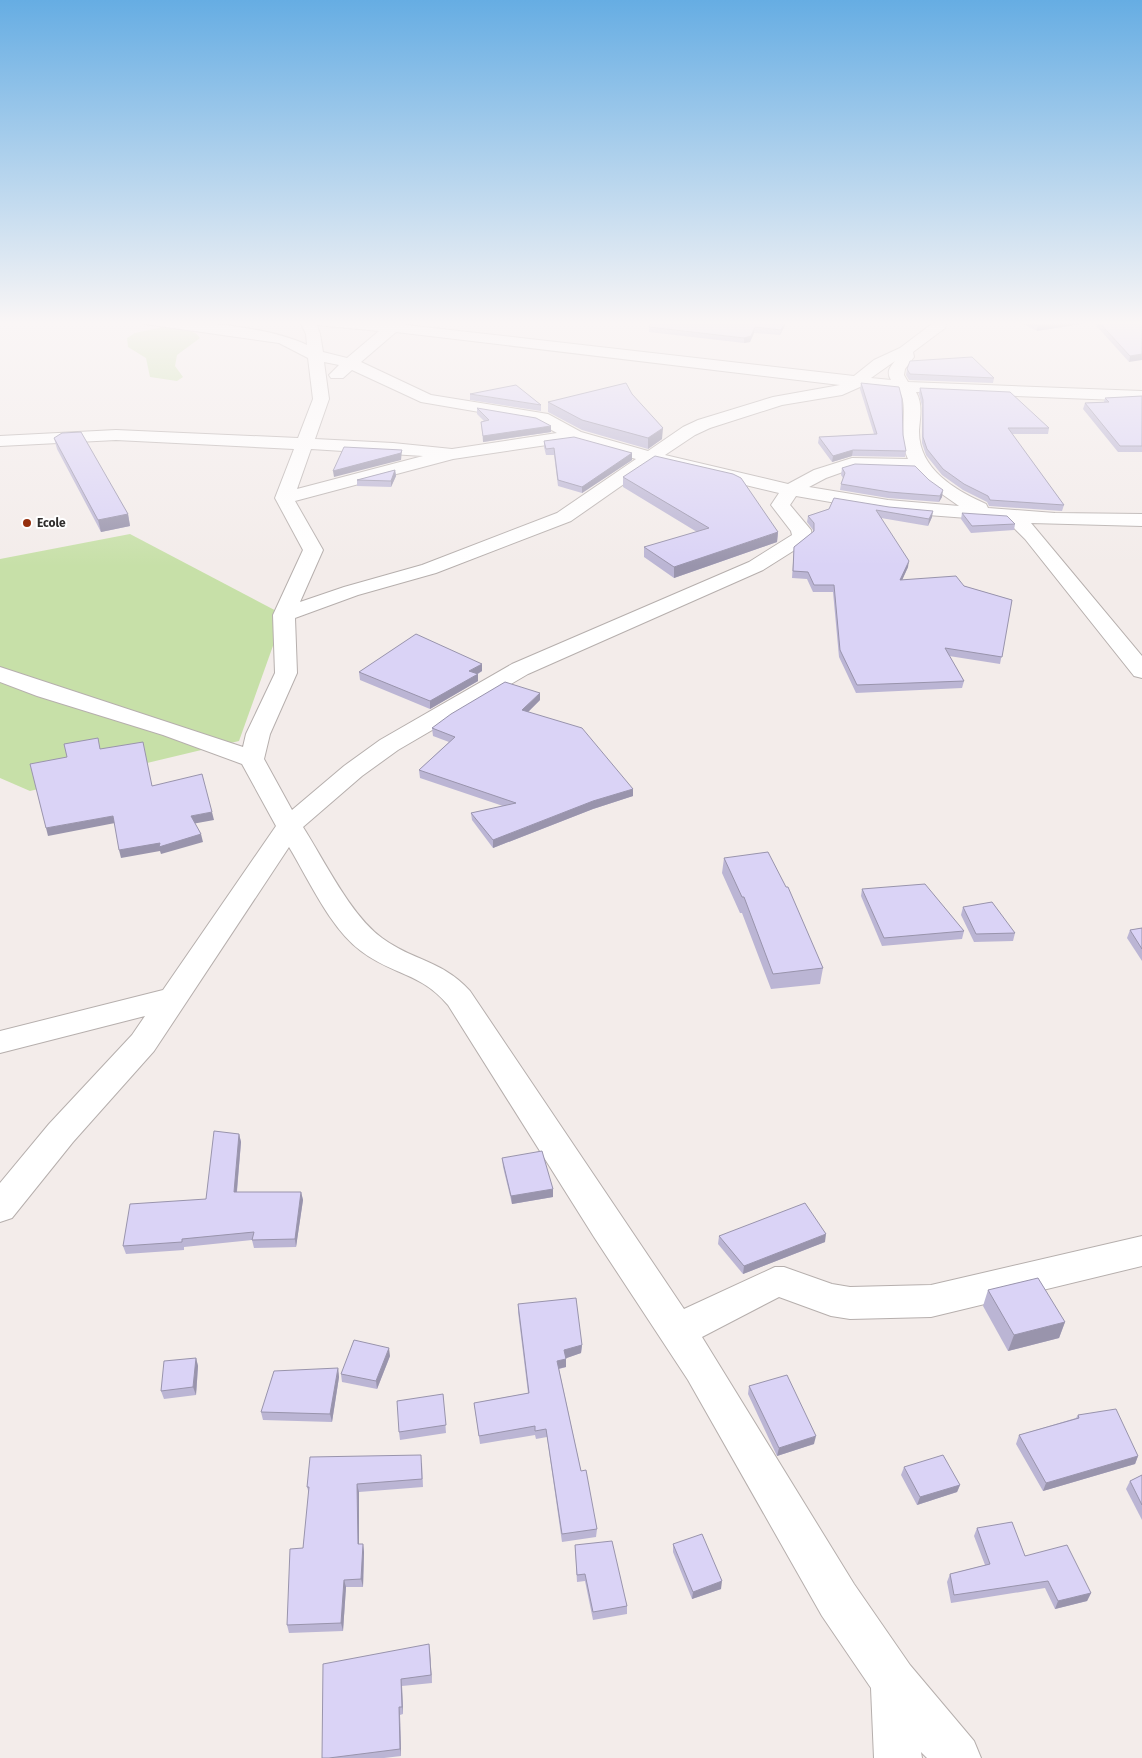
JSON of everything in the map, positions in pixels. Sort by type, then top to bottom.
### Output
[{"type":"street","points":[[284,498],[320,402]]},
{"type":"street","points":[[445,402],[542,418],[575,436],[791,490],[888,506],[1077,520],[1142,520]]},
{"type":"street","points":[[284,615],[351,591],[429,569],[564,517],[689,431],[721,418],[772,402]]},
{"type":"street","points":[[912,402],[911,442],[916,459],[946,490],[990,513]]},
{"type":"street","points":[[0,441],[116,435],[393,448],[452,454]]},
{"type":"street","points":[[284,498],[452,454],[575,436]]},
{"type":"street","points":[[0,1208],[61,1133],[143,1043],[290,825],[353,771],[388,745],[520,669],[756,566],[802,538],[801,530],[780,505],[791,490],[820,474],[852,462],[921,465]]},
{"type":"street","points":[[284,498],[313,550],[284,615],[286,673],[258,734],[252,759],[262,781],[346,918],[361,937],[384,953],[426,969],[447,983],[459,998],[702,1368],[838,1600],[894,1680],[957,1758]]},
{"type":"street","points":[[1013,516],[1032,535],[1142,671]]},
{"type":"street","points":[[0,674],[45,691],[172,730],[252,759]]},
{"type":"street","points":[[0,1042],[174,998]]},
{"type":"street","points":[[678,1331],[775,1282],[784,1282],[831,1300],[850,1303],[931,1301],[1142,1251]]},
{"type":"street","points":[[894,1680],[898,1758]]},
{"type":"green space","points":[[130,534],[284,615],[239,741],[30,791],[0,778],[0,559]]},
{"type":"building","points":[[522,402],[537,402],[541,405]]},
{"type":"building","points":[[548,402],[639,402],[663,428],[648,438],[582,420]]},
{"type":"building","points":[[867,402],[902,402],[903,435],[906,451],[853,450],[833,456],[819,437],[877,434]]},
{"type":"building","points":[[923,402],[1021,402],[1049,428],[1008,428],[1064,505],[990,500],[988,496],[964,484],[943,469],[927,449],[923,437]]},
{"type":"building","points":[[1142,402],[1142,446],[1120,446],[1085,403]]},
{"type":"building","points":[[477,408],[536,418],[551,426],[483,436],[481,422],[489,420]]},
{"type":"building","points":[[81,432],[128,514],[98,520],[54,438],[62,433]]},
{"type":"building","points":[[574,437],[632,453],[582,487],[558,480],[554,448],[546,449],[544,441]]},
{"type":"building","points":[[344,447],[402,450],[401,453],[333,471]]},
{"type":"building","points":[[655,456],[733,474],[741,478],[778,532],[674,567],[644,547],[709,528],[623,477]]},
{"type":"building","points":[[855,464],[915,466],[929,480],[943,490],[940,496],[889,492],[841,484],[845,473],[842,468]]},
{"type":"building","points":[[395,470],[391,481],[357,480]]},
{"type":"building","points":[[834,498],[889,507],[933,511],[929,519],[876,510],[909,561],[900,580],[956,576],[964,586],[1012,600],[1002,657],[945,648],[964,681],[857,685],[840,650],[834,585],[814,585],[808,572],[793,571],[794,547],[814,531],[814,523],[808,516],[829,509]]},
{"type":"building","points":[[962,513],[1007,516],[1015,524],[972,526]]},
{"type":"building","points":[[416,634],[482,664],[469,671],[478,674],[430,701],[359,672]]},
{"type":"building","points":[[505,682],[540,693],[522,710],[582,728],[633,789],[593,801],[493,840],[471,813],[516,803],[419,770],[455,737],[432,728],[451,714]]},
{"type":"building","points":[[98,738],[100,749],[143,742],[152,786],[202,774],[212,812],[191,816],[201,834],[159,847],[160,843],[119,850],[113,816],[46,828],[30,764],[67,757],[64,744]]},
{"type":"building","points":[[768,852],[786,887],[788,887],[823,968],[773,974],[744,897],[742,897],[724,858]]},
{"type":"building","points":[[925,884],[964,931],[884,938],[862,889]]},
{"type":"building","points":[[992,902],[1015,933],[976,934],[963,907]]},
{"type":"building","points":[[1142,928],[1142,949],[1130,930]]},
{"type":"building","points":[[214,1131],[239,1134],[234,1192],[301,1192],[295,1239],[252,1240],[254,1232],[182,1239],[182,1242],[123,1246],[130,1204],[206,1199]]},
{"type":"building","points":[[542,1151],[553,1189],[511,1196],[502,1158]]},
{"type":"building","points":[[805,1203],[826,1234],[744,1266],[719,1236]]},
{"type":"building","points":[[1038,1278],[1065,1322],[1014,1335],[988,1290]]},
{"type":"building","points":[[576,1298],[582,1345],[564,1350],[566,1359],[557,1361],[581,1471],[586,1470],[597,1529],[562,1534],[546,1429],[535,1431],[535,1426],[479,1436],[474,1403],[529,1393],[518,1304]]},
{"type":"building","points":[[354,1340],[389,1348],[376,1381],[341,1374]]},
{"type":"building","points":[[196,1358],[193,1387],[161,1391],[164,1361]]},
{"type":"building","points":[[338,1368],[330,1414],[261,1412],[274,1371]]},
{"type":"building","points":[[787,1375],[816,1436],[779,1448],[749,1386]]},
{"type":"building","points":[[443,1394],[446,1425],[399,1432],[397,1401]]},
{"type":"building","points":[[1116,1409],[1138,1456],[1046,1483],[1019,1435],[1079,1418],[1078,1415]]},
{"type":"building","points":[[421,1455],[422,1479],[357,1484],[358,1544],[363,1544],[361,1579],[344,1580],[341,1623],[287,1625],[290,1549],[303,1548],[310,1457]]},
{"type":"building","points":[[943,1455],[960,1485],[920,1497],[904,1467]]},
{"type":"building","points":[[1142,1475],[1142,1505],[1130,1481]]},
{"type":"building","points":[[1012,1522],[1025,1556],[1067,1545],[1091,1593],[1058,1601],[1048,1581],[954,1595],[950,1574],[990,1564],[977,1528]]},
{"type":"building","points":[[702,1534],[722,1581],[693,1592],[673,1544]]},
{"type":"building","points":[[612,1541],[627,1606],[593,1612],[585,1574],[577,1575],[575,1545]]},
{"type":"building","points":[[429,1644],[431,1675],[401,1679],[402,1707],[399,1707],[400,1749],[322,1758],[323,1664]]},
{"type":"place","name":"Ecole","points":[[27,523]]}]
